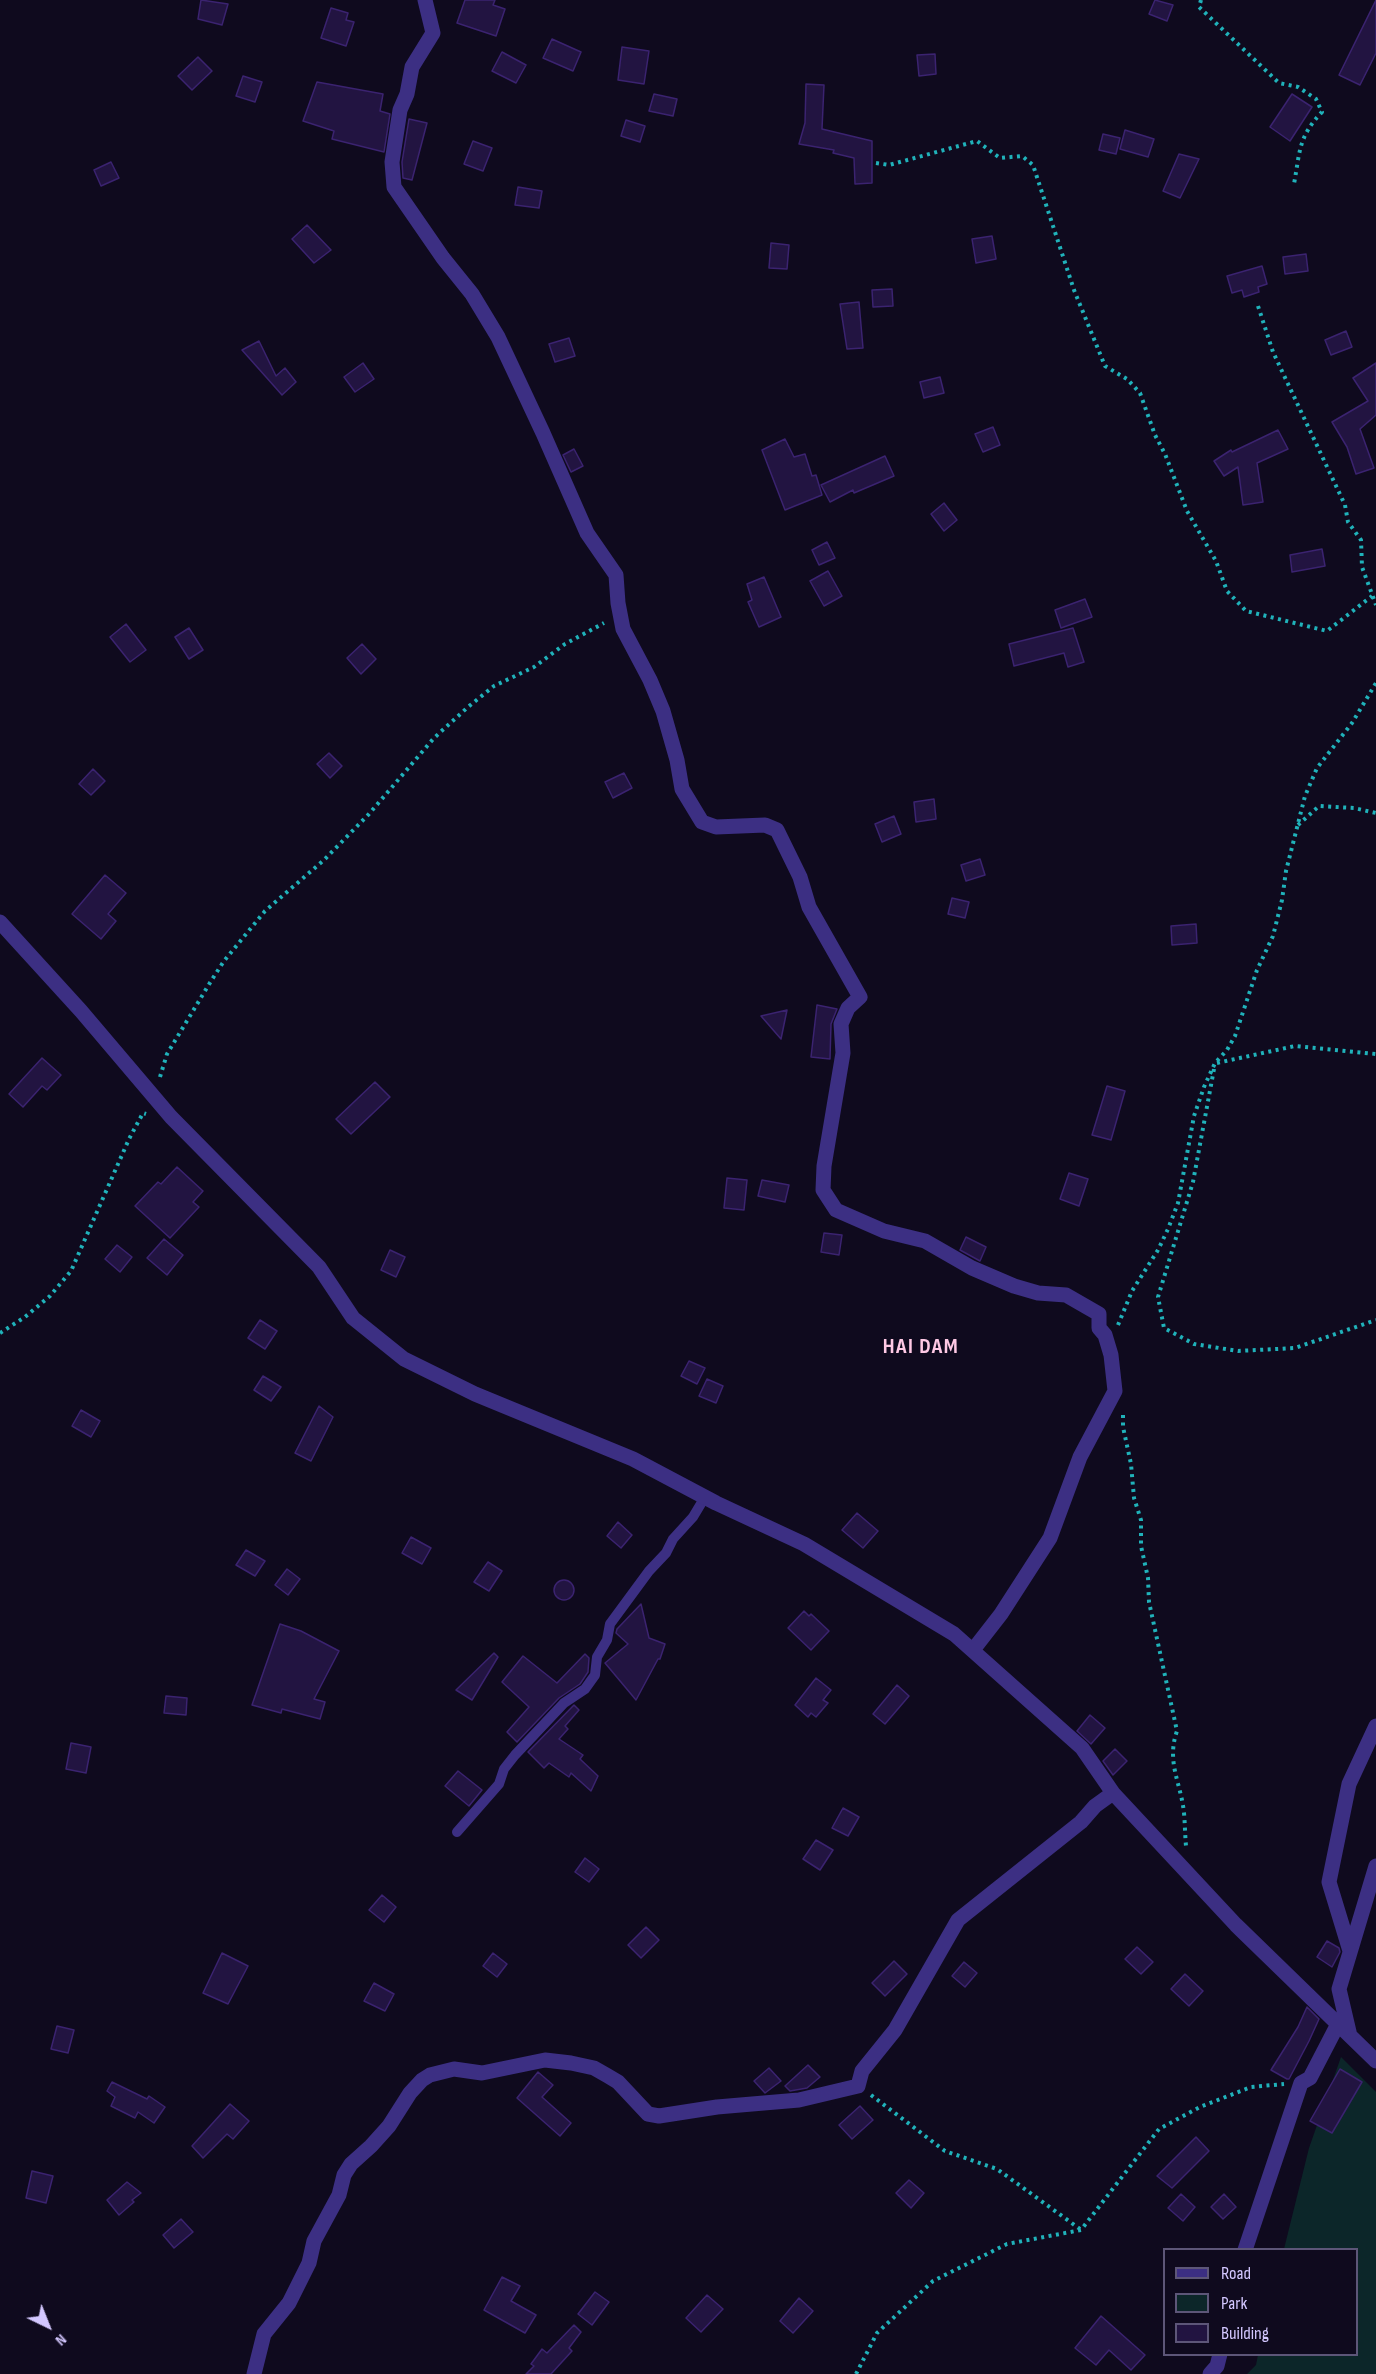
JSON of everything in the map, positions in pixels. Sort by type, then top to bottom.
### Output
[{"type":"street","points":[[425,0],[433,33],[412,67],[407,94],[400,110],[392,162],[394,187],[443,258],[472,294],[498,337],[587,533],[616,575],[623,629],[651,680],[663,711],[677,760],[682,789],[702,822],[716,827],[765,825],[777,830],[800,878],[809,907],[860,997],[848,1008],[841,1024],[843,1053],[824,1166],[823,1190],[836,1210],[884,1231],[925,1241],[972,1268],[1014,1286],[1038,1293],[1066,1295],[1099,1314],[1099,1328],[1105,1335],[1111,1355],[1115,1391],[1080,1457],[1050,1538],[1001,1614],[974,1650]]},
{"type":"street","points":[[0,922],[81,1011],[171,1117],[319,1267],[353,1318],[404,1359],[475,1394],[633,1459],[705,1497],[804,1544],[954,1634],[1082,1748],[1113,1793],[1236,1925],[1376,2061]]},
{"type":"street","points":[[1350,1951],[1329,1882],[1349,1784],[1376,1726]]},
{"type":"street","points":[[254,2374],[264,2334],[289,2303],[309,2263],[314,2241],[339,2195],[344,2175],[351,2164],[389,2126],[401,2110],[405,2099],[422,2080],[430,2075],[454,2069],[482,2073],[545,2060],[571,2063],[594,2068],[618,2082],[648,2114],[659,2116],[717,2107],[799,2100],[858,2086],[862,2071],[896,2030],[958,1920],[1081,1822],[1095,1806],[1113,1793]]},
{"type":"street","points":[[1350,2036],[1340,1989],[1376,1866]]},
{"type":"street","points":[[1246,2248],[1301,2083],[1311,2078],[1338,2024]]},
{"type":"street","points":[[1210,2374],[1217,2366],[1220,2356]]},
{"type":"lane","points":[[457,1832],[499,1784],[504,1769],[515,1755],[564,1703],[585,1689],[595,1675],[597,1657],[607,1640],[610,1624],[638,1585],[666,1553],[673,1539],[693,1517],[705,1497]]},
{"type":"path","points":[[1201,0],[1199,7],[1208,18],[1240,44],[1279,82],[1298,87],[1316,99],[1322,112],[1309,126],[1302,141],[1294,184]]},
{"type":"path","points":[[876,163],[889,165],[977,141],[1000,158],[1022,156],[1034,165],[1074,290],[1105,366],[1127,380],[1140,393],[1187,511],[1216,561],[1227,591],[1246,611],[1327,631],[1372,596]]},
{"type":"path","points":[[1258,306],[1273,352],[1345,505],[1348,522],[1361,540],[1362,567],[1376,605]]},
{"type":"path","points":[[154,1098],[167,1054],[224,961],[265,910],[324,860],[369,814],[434,738],[468,706],[494,686],[534,667],[565,644],[620,616]]},
{"type":"path","points":[[1111,1355],[1113,1335],[1132,1291],[1158,1250],[1178,1203],[1194,1116],[1215,1063],[1227,1050],[1235,1036],[1257,970],[1273,936],[1305,796],[1317,768],[1352,723],[1376,682]]},
{"type":"path","points":[[1297,826],[1319,806],[1354,808],[1376,813]]},
{"type":"path","points":[[1215,1063],[1295,1046],[1376,1054]]},
{"type":"path","points":[[1215,1063],[1193,1182],[1158,1298],[1164,1328],[1194,1344],[1238,1351],[1295,1348],[1376,1320]]},
{"type":"path","points":[[0,1333],[25,1317],[50,1296],[71,1270],[129,1139],[143,1113],[171,1117]]},
{"type":"path","points":[[1123,1404],[1123,1427],[1131,1464],[1134,1498],[1141,1520],[1142,1557],[1148,1578],[1149,1602],[1177,1731],[1173,1742],[1174,1775],[1184,1812],[1190,1868],[1188,1873]]},
{"type":"path","points":[[856,2374],[877,2333],[933,2281],[1007,2244],[1081,2230],[1159,2129],[1200,2107],[1251,2087],[1301,2083]]},
{"type":"path","points":[[858,2086],[945,2151],[997,2169],[1081,2230]]},
{"type":"green space","points":[[1341,2057],[1376,2092],[1376,2374],[1247,2374],[1256,2365],[1258,2356],[1358,2356],[1358,2248],[1284,2248],[1309,2148]]},
{"type":"building","points":[[201,0],[228,4],[222,25],[198,19]]},
{"type":"building","points":[[465,0],[495,0],[493,5],[505,9],[496,36],[457,23]]},
{"type":"building","points":[[1155,0],[1173,5],[1167,21],[1149,14]]},
{"type":"building","points":[[1376,0],[1376,53],[1360,85],[1339,75]]},
{"type":"building","points":[[331,8],[348,13],[346,20],[354,22],[346,46],[321,38]]},
{"type":"building","points":[[552,39],[581,52],[573,71],[543,58]]},
{"type":"building","points":[[622,47],[649,51],[644,84],[618,80]]},
{"type":"building","points":[[502,52],[526,65],[516,83],[492,71]]},
{"type":"building","points":[[935,54],[936,74],[919,76],[917,55]]},
{"type":"building","points":[[198,57],[212,71],[192,90],[178,76]]},
{"type":"building","points":[[243,76],[262,82],[255,102],[236,96]]},
{"type":"building","points":[[317,82],[383,94],[380,111],[390,114],[384,152],[332,139],[334,131],[303,121]]},
{"type":"building","points":[[806,84],[824,85],[822,129],[872,141],[872,183],[855,184],[854,158],[833,153],[834,150],[799,144],[805,123]]},
{"type":"building","points":[[654,94],[677,99],[673,116],[649,111]]},
{"type":"building","points":[[1292,94],[1312,107],[1290,141],[1270,127]]},
{"type":"building","points":[[409,119],[427,123],[412,180],[403,178],[402,162]]},
{"type":"building","points":[[626,120],[645,126],[640,142],[621,136]]},
{"type":"building","points":[[1125,130],[1154,139],[1148,157],[1120,149]]},
{"type":"building","points":[[1103,134],[1120,138],[1116,154],[1099,150]]},
{"type":"building","points":[[473,141],[492,148],[483,171],[464,164]]},
{"type":"building","points":[[1179,154],[1199,159],[1180,198],[1163,191]]},
{"type":"building","points":[[111,162],[119,178],[101,186],[94,170]]},
{"type":"building","points":[[518,187],[542,191],[539,208],[515,205]]},
{"type":"building","points":[[307,225],[331,250],[314,263],[292,239]]},
{"type":"building","points":[[992,236],[996,259],[976,263],[972,239]]},
{"type":"building","points":[[771,243],[789,245],[787,269],[769,268]]},
{"type":"building","points":[[1306,254],[1308,271],[1285,274],[1283,257]]},
{"type":"building","points":[[1262,266],[1267,284],[1258,287],[1259,292],[1244,297],[1242,290],[1232,293],[1227,276]]},
{"type":"building","points":[[892,289],[893,306],[873,307],[872,290]]},
{"type":"building","points":[[859,302],[863,348],[847,349],[840,304]]},
{"type":"building","points":[[1346,331],[1352,347],[1331,355],[1325,340]]},
{"type":"building","points":[[569,338],[575,356],[555,362],[549,344]]},
{"type":"building","points":[[259,341],[276,376],[285,368],[296,382],[282,395],[242,350]]},
{"type":"building","points":[[363,363],[374,379],[355,392],[344,377]]},
{"type":"building","points":[[1376,363],[1376,415],[1360,429],[1374,468],[1356,474],[1347,447],[1332,422],[1368,401],[1353,378]]},
{"type":"building","points":[[940,377],[944,393],[924,398],[920,382]]},
{"type":"building","points":[[993,427],[1000,445],[983,452],[975,434]]},
{"type":"building","points":[[1278,430],[1288,449],[1257,463],[1263,502],[1243,505],[1238,467],[1224,476],[1214,461],[1231,450],[1232,452]]},
{"type":"building","points":[[785,439],[794,457],[805,454],[812,476],[816,475],[822,495],[785,510],[762,450]]},
{"type":"building","points":[[574,449],[583,466],[571,472],[563,455]]},
{"type":"building","points":[[885,456],[894,476],[854,493],[853,490],[830,502],[821,485]]},
{"type":"building","points":[[944,503],[957,520],[944,531],[931,514]]},
{"type":"building","points":[[827,542],[835,558],[819,565],[812,550]]},
{"type":"building","points":[[1322,549],[1325,566],[1292,572],[1290,555]]},
{"type":"building","points":[[828,571],[842,596],[824,606],[810,581]]},
{"type":"building","points":[[764,577],[781,617],[759,627],[748,602],[752,600],[747,584]]},
{"type":"building","points":[[1085,599],[1092,617],[1061,628],[1055,610]]},
{"type":"building","points":[[126,624],[146,650],[130,662],[110,637]]},
{"type":"building","points":[[189,628],[203,650],[189,659],[175,637]]},
{"type":"building","points":[[1073,628],[1084,662],[1068,667],[1064,653],[1014,666],[1009,644]]},
{"type":"building","points":[[362,644],[376,659],[361,674],[347,658]]},
{"type":"building","points":[[329,753],[342,766],[330,778],[317,764]]},
{"type":"building","points":[[93,769],[105,781],[91,795],[79,784]]},
{"type":"building","points":[[624,773],[632,788],[613,798],[605,782]]},
{"type":"building","points":[[934,799],[936,819],[916,822],[914,802]]},
{"type":"building","points":[[894,816],[901,834],[882,842],[875,824]]},
{"type":"building","points":[[980,859],[985,875],[966,881],[961,865]]},
{"type":"building","points":[[105,875],[126,893],[108,914],[116,921],[101,939],[72,914]]},
{"type":"building","points":[[952,898],[969,902],[965,918],[948,914]]},
{"type":"building","points":[[1196,924],[1197,943],[1172,945],[1171,926]]},
{"type":"building","points":[[817,1005],[837,1009],[831,1024],[830,1059],[811,1057]]},
{"type":"building","points":[[787,1010],[781,1039],[761,1016]]},
{"type":"building","points":[[42,1058],[61,1075],[47,1090],[42,1086],[23,1107],[9,1094]]},
{"type":"building","points":[[375,1082],[390,1097],[351,1134],[336,1119]]},
{"type":"building","points":[[1107,1086],[1125,1091],[1111,1140],[1092,1135]]},
{"type":"building","points":[[177,1167],[203,1191],[193,1202],[199,1207],[170,1238],[135,1206],[158,1182],[161,1184]]},
{"type":"building","points":[[1069,1173],[1088,1179],[1079,1206],[1060,1199]]},
{"type":"building","points":[[727,1178],[747,1180],[744,1210],[724,1208]]},
{"type":"building","points":[[762,1180],[789,1185],[785,1202],[758,1196]]},
{"type":"building","points":[[824,1233],[842,1235],[839,1255],[821,1252]]},
{"type":"building","points":[[966,1237],[986,1247],[980,1261],[960,1250]]},
{"type":"building","points":[[164,1239],[183,1255],[167,1275],[147,1258]]},
{"type":"building","points":[[117,1245],[132,1257],[120,1272],[105,1259]]},
{"type":"building","points":[[390,1250],[405,1257],[396,1277],[381,1270]]},
{"type":"building","points":[[260,1320],[277,1331],[265,1349],[248,1338]]},
{"type":"building","points":[[689,1361],[705,1368],[697,1384],[681,1376]]},
{"type":"building","points":[[263,1376],[281,1387],[271,1401],[254,1390]]},
{"type":"building","points":[[707,1379],[723,1386],[716,1403],[699,1396]]},
{"type":"building","points":[[319,1406],[333,1417],[311,1461],[295,1453]]},
{"type":"building","points":[[81,1410],[100,1421],[91,1437],[72,1426]]},
{"type":"building","points":[[857,1513],[878,1531],[863,1548],[842,1530]]},
{"type":"building","points":[[618,1522],[632,1535],[621,1548],[607,1536]]},
{"type":"building","points":[[411,1537],[431,1548],[422,1564],[402,1553]]},
{"type":"building","points":[[246,1550],[265,1561],[255,1576],[236,1565]]},
{"type":"building","points":[[488,1562],[502,1571],[489,1591],[474,1582]]},
{"type":"building","points":[[287,1569],[300,1579],[288,1595],[275,1585]]},
{"type":"building","points":[[564,1580],[571,1583],[574,1590],[571,1597],[564,1600],[557,1597],[554,1590],[557,1583]]},
{"type":"building","points":[[641,1604],[649,1638],[665,1644],[660,1659],[636,1700],[605,1663],[628,1644],[616,1633],[617,1629]]},
{"type":"building","points":[[804,1611],[809,1616],[811,1614],[829,1631],[811,1650],[788,1628]]},
{"type":"building","points":[[280,1624],[301,1631],[339,1651],[314,1699],[325,1702],[320,1719],[282,1709],[281,1713],[252,1705]]},
{"type":"building","points":[[494,1653],[498,1657],[472,1700],[456,1690]]},
{"type":"building","points":[[585,1654],[589,1658],[588,1672],[580,1684],[559,1698],[517,1742],[507,1732],[529,1707],[502,1682],[523,1656],[557,1683]]},
{"type":"building","points":[[816,1678],[831,1690],[823,1700],[828,1703],[816,1717],[811,1713],[808,1717],[795,1705]]},
{"type":"building","points":[[897,1685],[909,1696],[885,1724],[873,1714]]},
{"type":"building","points":[[166,1696],[187,1698],[186,1715],[164,1713]]},
{"type":"building","points":[[574,1705],[579,1710],[565,1726],[568,1729],[559,1739],[583,1755],[580,1759],[598,1776],[591,1791],[571,1773],[569,1777],[549,1763],[544,1768],[528,1752]]},
{"type":"building","points":[[1090,1715],[1105,1728],[1091,1744],[1077,1731]]},
{"type":"building","points":[[71,1743],[91,1747],[86,1773],[66,1769]]},
{"type":"building","points":[[1115,1749],[1127,1761],[1113,1775],[1103,1761]]},
{"type":"building","points":[[458,1771],[482,1790],[469,1806],[445,1786]]},
{"type":"building","points":[[843,1808],[859,1817],[848,1836],[832,1828]]},
{"type":"building","points":[[816,1840],[833,1850],[820,1870],[803,1859]]},
{"type":"building","points":[[585,1858],[599,1869],[589,1882],[575,1872]]},
{"type":"building","points":[[382,1895],[396,1907],[384,1922],[369,1910]]},
{"type":"building","points":[[646,1927],[659,1940],[641,1958],[628,1945]]},
{"type":"building","points":[[1327,1941],[1339,1948],[1340,1952],[1332,1967],[1317,1957]]},
{"type":"building","points":[[1137,1947],[1153,1962],[1141,1974],[1125,1959]]},
{"type":"building","points":[[222,1953],[248,1966],[228,2004],[203,1993]]},
{"type":"building","points":[[493,1953],[507,1964],[497,1977],[483,1966]]},
{"type":"building","points":[[894,1961],[907,1974],[885,1996],[872,1983]]},
{"type":"building","points":[[964,1962],[977,1973],[965,1987],[952,1976]]},
{"type":"building","points":[[1185,1974],[1203,1991],[1189,2006],[1171,1989]]},
{"type":"building","points":[[374,1983],[394,1994],[385,2011],[364,2001]]},
{"type":"building","points":[[1307,2007],[1319,2019],[1287,2079],[1271,2070],[1298,2027]]},
{"type":"building","points":[[57,2026],[74,2030],[68,2053],[51,2049]]},
{"type":"building","points":[[808,2065],[820,2077],[807,2088],[790,2091],[785,2086]]},
{"type":"building","points":[[769,2068],[781,2081],[765,2093],[754,2081]]},
{"type":"building","points":[[1340,2069],[1362,2082],[1332,2133],[1310,2121]]},
{"type":"building","points":[[538,2072],[553,2085],[542,2097],[571,2123],[560,2136],[517,2098]]},
{"type":"building","points":[[112,2082],[147,2099],[149,2096],[165,2107],[154,2123],[138,2112],[135,2118],[111,2106],[115,2097],[107,2091]]},
{"type":"building","points":[[230,2104],[249,2121],[233,2139],[227,2134],[203,2158],[192,2146]]},
{"type":"building","points":[[860,2106],[873,2120],[852,2139],[839,2125]]},
{"type":"building","points":[[1196,2137],[1209,2151],[1172,2188],[1157,2176]]},
{"type":"building","points":[[32,2171],[53,2176],[46,2203],[26,2198]]},
{"type":"building","points":[[909,2180],[924,2193],[911,2208],[896,2193]]},
{"type":"building","points":[[127,2182],[141,2193],[119,2215],[107,2200]]},
{"type":"building","points":[[1181,2194],[1195,2207],[1183,2221],[1168,2208]]},
{"type":"building","points":[[1224,2194],[1236,2207],[1223,2219],[1211,2207]]},
{"type":"building","points":[[181,2219],[193,2232],[174,2248],[163,2235]]},
{"type":"building","points":[[502,2277],[520,2286],[511,2301],[536,2315],[525,2333],[484,2310]]},
{"type":"building","points":[[595,2292],[609,2302],[592,2325],[578,2314]]},
{"type":"building","points":[[707,2295],[723,2309],[701,2332],[686,2318]]},
{"type":"building","points":[[799,2298],[813,2311],[793,2333],[780,2321]]},
{"type":"building","points":[[1101,2316],[1145,2355],[1131,2370],[1109,2350],[1096,2365],[1075,2348]]},
{"type":"building","points":[[574,2325],[581,2332],[569,2348],[572,2351],[551,2374],[526,2374],[534,2366],[531,2364],[542,2349],[547,2353]]},
{"type":"district","name":"HAI DAM","points":[[921,1347]]}]
